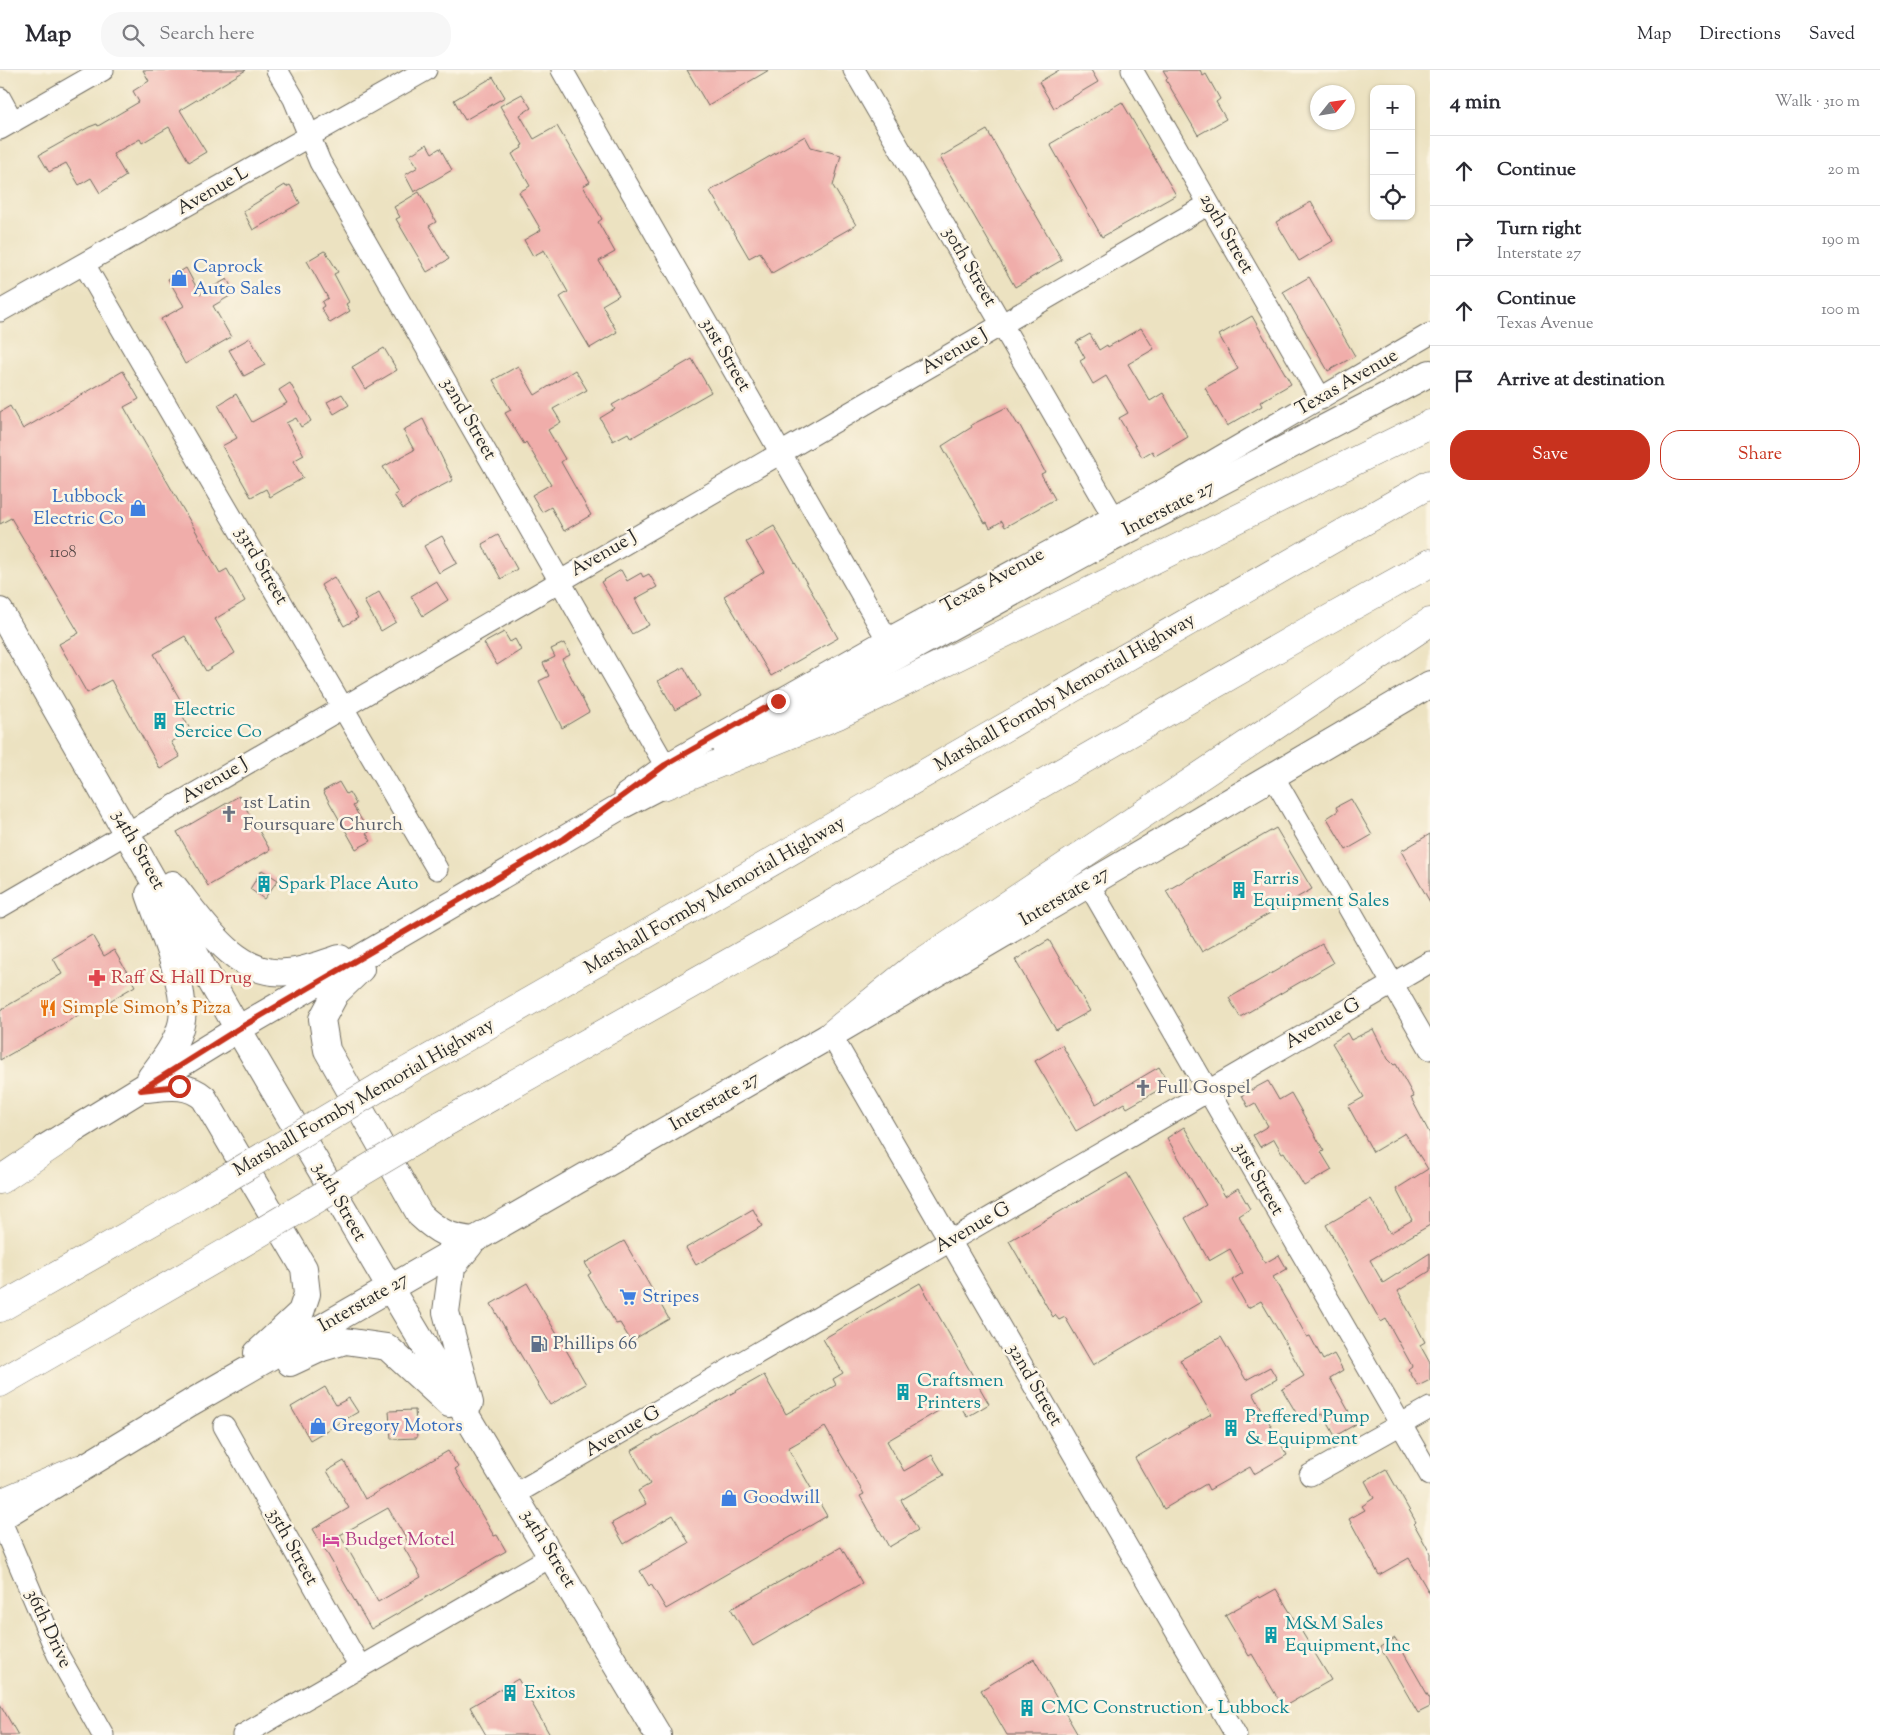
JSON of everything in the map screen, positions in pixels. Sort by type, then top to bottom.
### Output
[{"type":"highway","points":[[664,775],[838,715],[1430,424]]},
{"type":"highway","name":"Marshall Formby Memorial Highway","points":[[0,1308],[197,1196],[405,1072],[1430,484]]},
{"type":"highway","points":[[0,1383],[440,1126],[1430,563]]},
{"type":"highway","points":[[831,1036],[912,970],[1430,622]]},
{"type":"highway","points":[[0,1180],[66,1136]]},
{"type":"highway","points":[[0,1503],[79,1469]]},
{"type":"main road","name":"Interstate 27","points":[[0,1173],[66,1136],[238,1029],[623,806],[664,775],[1113,527],[1430,373]]},
{"type":"main road","name":"34th Street","points":[[0,611],[128,832],[238,1029],[390,1288],[658,1735]]},
{"type":"main road","name":"Interstate 27","points":[[0,1519],[79,1469],[230,1380],[831,1036],[1430,684]]},
{"type":"main road","points":[[128,832],[204,925],[243,961],[262,969],[286,973],[318,965],[390,941]]},
{"type":"main road","points":[[128,832],[182,998],[181,1025],[168,1054],[141,1090]]},
{"type":"main road","points":[[390,941],[336,993],[322,1019],[326,1050],[420,1215],[435,1229],[455,1238],[474,1240]]},
{"type":"main road","points":[[141,1090],[179,1086],[196,1091],[204,1098],[304,1268],[307,1294],[301,1312],[230,1380]]},
{"type":"main road","points":[[474,1240],[452,1267],[446,1312],[478,1433]]},
{"type":"main road","points":[[230,1380],[284,1365],[322,1348],[345,1342],[387,1346],[478,1433]]},
{"type":"street","points":[[0,98],[7,125],[103,70]]},
{"type":"street","name":"32nd Street","points":[[277,70],[294,99],[320,162],[560,580],[664,775]]},
{"type":"street","name":"Avenue L","points":[[0,311],[426,70]]},
{"type":"street","name":"31st Street","points":[[562,70],[887,639]]},
{"type":"street","name":"30th Street","points":[[854,70],[1003,324],[1113,527]]},
{"type":"street","name":"29th Street","points":[[1132,70],[1321,399]]},
{"type":"street","name":"Avenue J","points":[[0,907],[1209,204]]},
{"type":"street","name":"33rd Street","points":[[84,264],[437,869]]},
{"type":"street","name":"Texas Avenue","points":[[664,775],[887,639],[1113,527],[1430,334]]},
{"type":"street","points":[[1113,527],[1321,426],[1430,362]]},
{"type":"street","points":[[1273,776],[1430,1049]]},
{"type":"street","name":"31st Street","points":[[1088,884],[1430,1475]]},
{"type":"street","name":"Avenue G","points":[[515,1494],[1430,962]]},
{"type":"street","name":"32nd Street","points":[[831,1036],[1236,1735]]},
{"type":"street","points":[[1310,1475],[1430,1408]]},
{"type":"street","name":"35th Street","points":[[224,1426],[360,1667]]},
{"type":"street","name":"36th Drive","points":[[0,1519],[57,1653],[103,1735]]},
{"type":"street","points":[[243,1735],[552,1556]]},
{"type":"building","points":[[143,70],[246,70],[180,110],[206,152],[189,162],[169,127],[142,143],[140,139],[113,154],[126,176],[100,193],[91,178],[79,185],[66,163],[49,172],[39,155],[89,127],[97,124],[98,126],[139,102],[133,91],[149,81]]},
{"type":"building","points":[[687,70],[769,70],[708,106]]},
{"type":"building","points":[[1059,70],[1091,70],[1098,82],[1054,108],[1039,82]]},
{"type":"building","points":[[1163,70],[1200,70],[1203,76],[1206,74],[1220,99],[1216,102],[1226,119],[1198,135],[1166,80],[1168,78]]},
{"type":"building","points":[[493,77],[505,97],[465,120],[454,100]]},
{"type":"building","points":[[522,94],[531,108],[520,115],[534,139],[557,126],[590,182],[583,186],[602,219],[598,222],[615,252],[599,261],[619,295],[602,305],[617,332],[590,348],[560,297],[568,292],[544,250],[533,256],[524,240],[541,230],[519,192],[530,186],[512,154],[522,148],[521,146],[523,145],[500,106]]},
{"type":"building","points":[[1122,102],[1176,195],[1102,237],[1050,144]]},
{"type":"building","points":[[987,130],[1062,260],[1015,287],[940,157]]},
{"type":"building","points":[[805,136],[811,147],[841,155],[833,186],[856,225],[772,273],[760,252],[749,258],[710,191]]},
{"type":"building","points":[[427,144],[432,153],[440,148],[452,170],[414,192],[405,175],[418,167],[410,155]]},
{"type":"building","points":[[285,185],[286,187],[290,185],[300,203],[253,230],[243,211]]},
{"type":"building","points":[[419,192],[436,222],[429,226],[449,259],[427,272],[396,219],[400,217],[394,207]]},
{"type":"building","points":[[1311,202],[1333,241],[1299,261],[1276,222]]},
{"type":"building","points":[[324,251],[338,272],[334,274],[349,302],[346,304],[350,311],[330,323],[321,308],[324,306],[322,302],[328,298],[307,261]]},
{"type":"building","points":[[186,268],[200,294],[227,279],[235,293],[213,306],[231,337],[185,364],[161,319],[184,306],[168,279]]},
{"type":"building","points":[[1309,277],[1355,356],[1328,371],[1283,292]]},
{"type":"building","points":[[1252,316],[1291,384],[1260,402],[1262,406],[1227,426],[1205,388],[1238,369],[1219,335]]},
{"type":"building","points":[[1141,328],[1154,349],[1128,364],[1150,401],[1163,393],[1188,437],[1155,456],[1152,451],[1142,457],[1119,418],[1128,413],[1106,376],[1093,384],[1080,361],[1085,358],[1076,342],[1090,334],[1099,350],[1107,345],[1108,347]]},
{"type":"building","points":[[250,338],[265,365],[244,376],[229,350]]},
{"type":"building","points":[[384,348],[397,370],[365,389],[352,367]]},
{"type":"building","points":[[692,359],[711,392],[631,438],[628,433],[613,441],[600,418],[615,409],[612,405]]},
{"type":"building","points":[[518,366],[535,395],[575,370],[587,390],[553,409],[561,422],[548,430],[565,459],[561,462],[591,515],[564,531],[551,507],[542,512],[532,495],[551,484],[526,442],[524,444],[505,413],[511,410],[493,380]]},
{"type":"building","points":[[123,371],[139,399],[124,407],[220,573],[227,569],[245,601],[215,619],[235,653],[206,671],[185,636],[154,654],[185,708],[180,711],[191,731],[171,742],[180,757],[160,769],[111,680],[87,693],[59,644],[79,633],[11,518],[0,524],[0,412],[10,406],[23,429]]},
{"type":"building","points":[[290,383],[311,421],[301,427],[296,418],[286,423],[304,455],[293,461],[303,478],[270,497],[266,489],[251,497],[222,446],[237,438],[218,405],[236,394],[252,422],[287,403],[279,390]]},
{"type":"building","points":[[342,394],[349,405],[334,414],[327,402]]},
{"type":"building","points":[[1007,407],[1019,424],[1045,472],[1041,474],[1055,499],[1005,527],[1002,521],[990,528],[987,522],[985,523],[942,446],[972,427],[971,425]]},
{"type":"building","points":[[423,419],[453,480],[420,497],[403,509],[394,495],[398,493],[383,467],[414,450],[403,430]]},
{"type":"building","points":[[774,526],[838,638],[771,676],[724,596],[764,572],[746,542]]},
{"type":"building","points":[[498,535],[517,569],[501,579],[482,544]]},
{"type":"building","points":[[442,536],[457,563],[439,573],[424,546]]},
{"type":"building","points":[[621,570],[627,581],[641,573],[643,577],[649,574],[657,587],[635,599],[649,625],[632,634],[601,582]]},
{"type":"building","points":[[334,577],[358,618],[344,626],[321,585]]},
{"type":"building","points":[[436,581],[448,600],[423,616],[411,596]]},
{"type":"building","points":[[379,592],[396,622],[381,631],[364,601]]},
{"type":"building","points":[[504,632],[510,642],[515,639],[521,650],[497,665],[484,643]]},
{"type":"building","points":[[564,643],[570,655],[562,659],[589,712],[562,728],[539,681],[549,676],[543,663],[555,657],[551,649]]},
{"type":"building","points":[[684,667],[700,696],[675,710],[658,681]]},
{"type":"building","points":[[339,782],[346,794],[349,792],[356,804],[353,806],[369,832],[366,833],[371,841],[356,849],[323,791]]},
{"type":"building","name":"1st Latin Foursquare Church","points":[[239,796],[270,850],[208,886],[177,832]]},
{"type":"building","points":[[1351,799],[1372,835],[1346,850],[1327,818],[1338,811],[1336,807]]},
{"type":"building","name":"Farris Equipment Sales","points":[[1276,828],[1312,889],[1202,952],[1166,891]]},
{"type":"building","points":[[1430,834],[1430,902],[1401,851]]},
{"type":"building","name":"Spark Place Auto","points":[[262,870],[278,880],[264,899],[250,889]]},
{"type":"building","points":[[92,935],[104,956],[114,950],[135,986],[86,1015],[84,1012],[0,1060],[0,1010],[62,974],[53,958]]},
{"type":"building","points":[[1049,940],[1090,1011],[1056,1030],[1015,960]]},
{"type":"building","points":[[1322,944],[1333,963],[1240,1017],[1229,998]]},
{"type":"building","points":[[1373,1029],[1388,1059],[1394,1065],[1396,1064],[1414,1097],[1411,1098],[1430,1134],[1430,1225],[1370,1260],[1383,1283],[1430,1253],[1430,1271],[1398,1291],[1425,1342],[1420,1345],[1430,1363],[1430,1380],[1418,1386],[1408,1369],[1412,1366],[1386,1319],[1381,1322],[1326,1225],[1371,1199],[1390,1233],[1412,1220],[1396,1189],[1428,1169],[1405,1133],[1373,1152],[1348,1106],[1364,1097],[1332,1043],[1347,1033],[1351,1040]]},
{"type":"building","points":[[1062,1045],[1096,1104],[1159,1067],[1169,1084],[1127,1108],[1124,1103],[1076,1131],[1035,1061]]},
{"type":"building","points":[[1268,1081],[1279,1100],[1291,1093],[1324,1151],[1321,1152],[1332,1170],[1304,1186],[1274,1139],[1260,1147],[1253,1135],[1268,1126],[1255,1103],[1248,1107],[1242,1095]]},
{"type":"building","points":[[1184,1127],[1225,1196],[1238,1188],[1250,1209],[1239,1216],[1265,1263],[1279,1255],[1287,1269],[1273,1277],[1307,1337],[1310,1336],[1323,1360],[1334,1354],[1343,1370],[1330,1378],[1356,1424],[1335,1436],[1323,1414],[1305,1422],[1301,1415],[1298,1416],[1282,1389],[1304,1376],[1261,1301],[1248,1308],[1232,1280],[1243,1273],[1230,1249],[1209,1261],[1185,1218],[1206,1205],[1167,1138]]},
{"type":"building","points":[[1127,1173],[1201,1302],[1093,1365],[1065,1317],[1059,1320],[1055,1315],[1053,1317],[1009,1241]]},
{"type":"building","points":[[753,1209],[762,1226],[696,1265],[686,1248]]},
{"type":"building","name":"Stripes","points":[[624,1241],[669,1319],[631,1341],[620,1323],[616,1324],[588,1275],[591,1273],[585,1263]]},
{"type":"building","name":"Phillips 66","points":[[527,1283],[586,1384],[550,1405],[491,1304]]},
{"type":"building","points":[[920,1283],[989,1404],[967,1417],[957,1400],[887,1441],[904,1471],[932,1455],[944,1475],[901,1500],[918,1530],[889,1547],[860,1496],[864,1494],[825,1427],[788,1448],[827,1516],[666,1609],[651,1584],[649,1586],[640,1571],[689,1543],[673,1515],[624,1544],[612,1523],[646,1504],[638,1491],[650,1484],[631,1451],[764,1375],[786,1414],[836,1385],[833,1379],[843,1373],[823,1339]]},
{"type":"building","name":"Preffered Pump & Equipment","points":[[1221,1337],[1246,1380],[1270,1367],[1277,1379],[1253,1393],[1287,1455],[1254,1474],[1250,1467],[1209,1490],[1206,1484],[1164,1509],[1135,1458],[1211,1414],[1180,1360]]},
{"type":"building","name":"Gregory Motors","points":[[325,1387],[336,1405],[349,1398],[358,1412],[310,1440],[291,1407]]},
{"type":"building","points":[[415,1410],[417,1438],[391,1439],[389,1411]]},
{"type":"building","name":"Budget Motel","points":[[448,1451],[458,1467],[455,1469],[494,1536],[497,1535],[506,1551],[371,1629],[313,1529],[349,1508],[327,1471],[344,1461],[365,1499]],"holes":[[[388,1508],[408,1542],[403,1546],[421,1577],[378,1602],[340,1535]]]},
{"type":"building","points":[[1386,1469],[1416,1522],[1414,1524],[1430,1553],[1430,1594],[1409,1558],[1379,1575],[1349,1519],[1365,1510],[1362,1506],[1374,1498],[1365,1481]]},
{"type":"building","points":[[841,1547],[862,1583],[753,1646],[731,1609]]},
{"type":"building","name":"M&M Sales Equipment, Inc","points":[[1276,1589],[1331,1680],[1283,1707],[1252,1654],[1249,1656],[1225,1615]]},
{"type":"building","points":[[1395,1638],[1430,1699],[1430,1707],[1418,1713],[1380,1647]]},
{"type":"building","name":"CMC Construction - Lubbock","points":[[1034,1659],[1078,1735],[1007,1735],[981,1690]]},
{"type":"building","name":"Exitos","points":[[518,1679],[550,1735],[486,1735],[470,1707]]},
{"type":"building","points":[[0,1704],[18,1735],[0,1735]]},
{"type":"place","name":"Caprock Auto Sales","points":[[179,278]]},
{"type":"place","name":"Lubbock Electric Co","points":[[138,508]]},
{"type":"place","name":"Electric Sercice Co","points":[[160,721]]},
{"type":"place","name":"1st Latin Foursquare Church","points":[[229,814]]},
{"type":"place","name":"Spark Place Auto","points":[[264,884]]},
{"type":"place","name":"Farris Equipment Sales","points":[[1239,890]]},
{"type":"place","name":"Raff & Hall Drug","points":[[97,978]]},
{"type":"place","name":"Simple Simon's Pizza","points":[[48,1008]]},
{"type":"place","name":"Full Gospel","points":[[1143,1088]]},
{"type":"place","name":"Stripes","points":[[628,1297]]},
{"type":"place","name":"Phillips 66","points":[[539,1344]]},
{"type":"place","name":"Craftsmen Printers","points":[[903,1392]]},
{"type":"place","name":"Gregory Motors","points":[[318,1426]]},
{"type":"place","name":"Preffered Pump & Equipment","points":[[1231,1428]]},
{"type":"place","name":"Goodwill","points":[[729,1498]]},
{"type":"place","name":"Budget Motel","points":[[331,1540]]},
{"type":"place","name":"M&M Sales Equipment, Inc","points":[[1271,1635]]},
{"type":"place","name":"Exitos","points":[[510,1693]]},
{"type":"place","name":"CMC Construction - Lubbock","points":[[1027,1708]]},
{"type":"route","points":[[179,1086],[141,1090],[238,1029],[564,839],[665,765],[778,701]]}]
